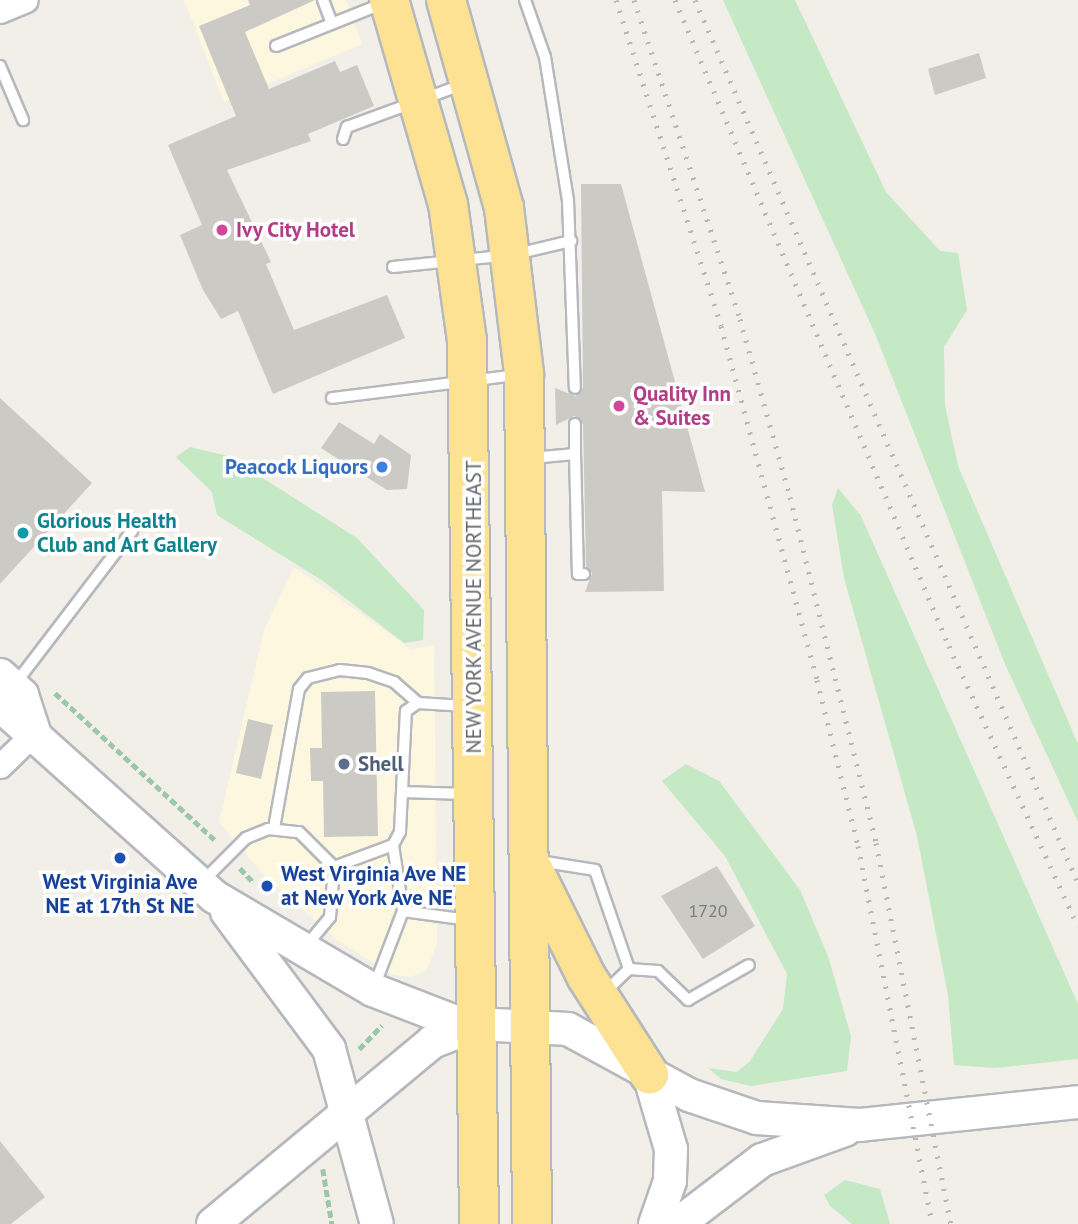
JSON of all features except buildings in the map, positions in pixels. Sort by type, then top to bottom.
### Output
[{"type":"highway","name":"NEW YORK AVENUE NORTHEAST","points":[[389,0],[422,98],[457,259],[471,385],[476,794],[476,920],[472,1025],[479,1224]]},
{"type":"highway","points":[[446,0],[473,81],[512,255],[524,374],[528,458],[532,1224]]},
{"type":"highway","points":[[529,860],[601,997],[649,1074]]},
{"type":"main road","points":[[15,687],[34,733],[208,890],[373,990],[472,1025]]},
{"type":"main road","points":[[208,890],[321,1034],[348,1111],[377,1224]]},
{"type":"main road","points":[[212,1224],[432,1042],[472,1025],[530,1023],[585,1036],[649,1074],[741,1114],[860,1125],[1078,1102]]},
{"type":"main road","points":[[649,1074],[671,1149],[670,1181],[655,1224]]},
{"type":"main road","points":[[693,1220],[762,1160],[860,1125]]},
{"type":"street","points":[[0,11],[26,0]]},
{"type":"street","points":[[0,766],[34,733]]},
{"type":"lane","points":[[323,0],[332,23]]},
{"type":"lane","points":[[276,46],[389,0]]},
{"type":"lane","points":[[525,0],[545,57],[571,241],[575,388]]},
{"type":"lane","points":[[0,66],[23,120]]},
{"type":"lane","points":[[343,139],[346,127],[473,81]]},
{"type":"lane","points":[[393,267],[512,255],[571,241]]},
{"type":"lane","points":[[332,398],[471,385],[524,374]]},
{"type":"lane","points":[[575,425],[578,574],[584,574]]},
{"type":"lane","points":[[528,458],[575,454]]},
{"type":"lane","points":[[15,687],[132,531]]},
{"type":"lane","points":[[274,828],[299,689],[307,678],[341,670],[368,673],[394,682],[418,703]]},
{"type":"lane","points":[[373,990],[404,911],[393,845],[402,792],[406,711],[418,703],[475,706]]},
{"type":"lane","points":[[402,792],[476,794]]},
{"type":"lane","points":[[208,890],[246,838],[274,828],[299,832],[334,867],[330,917],[303,950]]},
{"type":"lane","points":[[334,867],[393,845]]},
{"type":"lane","points":[[529,860],[595,870],[628,969]]},
{"type":"lane","points":[[404,911],[476,920]]},
{"type":"lane","points":[[601,997],[628,969],[658,971],[688,1000],[749,965]]},
{"type":"path","points":[[15,687],[203,827]]},
{"type":"path","points":[[351,1057],[387,1020]]},
{"type":"path","points":[[320,1155],[332,1224]]},
{"type":"shaded area","points":[[184,0],[346,0],[362,44],[224,102]]},
{"type":"shaded area","points":[[294,567],[411,649],[434,645],[437,943],[427,970],[411,977],[393,975],[337,940],[263,874],[219,822],[264,630]]},
{"type":"green space","points":[[723,0],[795,0],[886,192],[940,251],[958,253],[967,310],[944,347],[945,405],[958,466],[1078,744],[1078,822],[1005,664],[876,336]]},
{"type":"green space","points":[[190,447],[228,456],[357,538],[424,610],[423,640],[404,643],[323,581],[217,515],[212,492],[176,457]]},
{"type":"green space","points":[[838,488],[861,516],[1078,1004],[1078,1059],[995,1068],[954,1065],[948,995],[917,836],[844,578],[832,505]]},
{"type":"green space","points":[[686,764],[719,781],[800,890],[828,956],[851,1036],[847,1071],[751,1086],[721,1079],[708,1068],[737,1072],[750,1061],[783,1009],[787,974],[725,856],[662,781]]},
{"type":"green space","points":[[845,1180],[880,1189],[890,1224],[852,1224],[830,1206],[824,1195]]},
{"type":"railway","points":[[616,0],[721,326],[817,680],[858,846],[932,1224]]},
{"type":"railway","points":[[634,0],[740,319],[790,497],[876,843],[951,1224]]},
{"type":"railway","points":[[675,0],[949,646],[1078,926]]},
{"type":"railway","points":[[695,0],[1078,883]]},
{"type":"place","name":"Ivy City Hotel","points":[[222,230]]},
{"type":"place","name":"Quality Inn & Suites","points":[[619,406]]},
{"type":"place","name":"Peacock Liquors","points":[[382,467]]},
{"type":"place","name":"Glorious Health Club and Art Gallery","points":[[23,533]]},
{"type":"place","name":"Shell","points":[[344,764]]},
{"type":"place","name":"West Virginia Ave NE at 17th St NE","points":[[120,858]]},
{"type":"place","name":"West Virginia Ave NE at New York Ave NE","points":[[267,886]]}]
